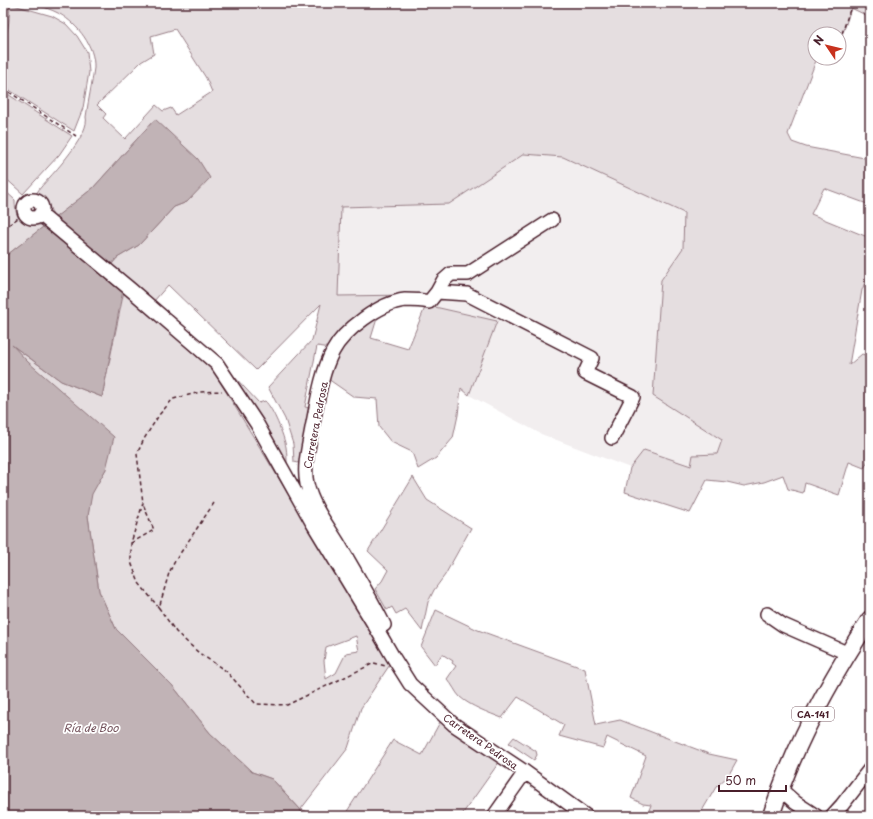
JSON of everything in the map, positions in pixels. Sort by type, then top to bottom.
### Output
[{"type":"main road","name":"CA-141","points":[[771,816],[795,751],[818,703],[870,619]]},
{"type":"street","name":"Carretera Pedrosa","points":[[26,215],[24,210],[26,202],[35,200],[40,203],[42,210],[40,214],[217,364],[257,424],[312,522],[410,684],[453,724],[525,772],[586,816]]},
{"type":"street","points":[[552,220],[468,274],[451,274],[443,281],[437,292],[467,294],[592,358],[585,373],[633,397],[612,438]]},
{"type":"street","name":"Carretera Pedrosa","points":[[403,672],[397,650],[366,590],[312,500],[307,484],[305,467],[316,408],[326,369],[333,351],[341,339],[360,322],[384,306],[404,300],[420,300],[429,302],[437,292]]},
{"type":"street","points":[[767,614],[783,625],[849,654]]},
{"type":"street","points":[[832,816],[870,769]]},
{"type":"street","name":"Carretera Pedrosa","points":[[494,816],[525,772]]},
{"type":"street","points":[[780,789],[796,803],[816,816]]},
{"type":"path","points":[[3,33],[6,23],[7,3]]},
{"type":"path","points":[[845,26],[853,3]]},
{"type":"path","points":[[3,88],[76,136]]},
{"type":"path","points":[[3,229],[18,218],[26,215]]},
{"type":"path","points":[[131,542],[154,530],[143,503],[137,454],[159,414],[173,399],[200,392],[234,390]]},
{"type":"path","points":[[143,503],[131,542],[131,562],[139,583],[176,632],[199,653],[226,671],[256,704],[287,705],[374,663],[403,672]]},
{"type":"path","points":[[159,608],[174,561],[214,504]]},
{"type":"shaded area","points":[[31,3],[870,3],[870,17],[851,8],[845,26],[807,26],[807,66],[814,66],[788,134],[792,142],[806,147],[870,159],[870,205],[824,188],[811,214],[870,238],[870,270],[862,290],[849,365],[862,354],[870,357],[870,457],[864,468],[849,462],[839,495],[805,483],[803,493],[788,489],[783,475],[764,482],[744,486],[727,482],[707,480],[690,513],[625,492],[630,468],[644,450],[691,466],[693,455],[717,454],[722,440],[653,396],[661,280],[683,248],[684,213],[563,157],[524,154],[449,204],[341,207],[338,296],[410,295],[331,348],[317,346],[305,407],[314,409],[303,464],[294,462],[293,444],[285,419],[268,387],[312,340],[321,304],[256,370],[168,285],[154,301],[111,265],[117,258],[139,245],[174,207],[187,202],[155,119],[93,188],[54,219],[46,200],[40,195],[36,194],[67,157],[79,140],[86,123],[94,68],[92,52],[79,30],[60,14]],"holes":[[[175,29],[206,78],[212,92],[176,115],[171,108],[163,111],[156,105],[125,139],[103,118],[106,114],[97,105],[141,62],[154,54],[151,36]]]},
{"type":"shaded area","points":[[10,4],[52,16],[66,24],[77,36],[87,52],[89,72],[83,108],[74,131],[3,86],[3,39],[8,27]]},
{"type":"shaded area","points":[[3,91],[72,136],[59,155],[23,194],[3,176]]},
{"type":"shaded area","points":[[524,154],[563,157],[684,213],[683,248],[661,280],[653,395],[722,440],[717,454],[693,455],[691,466],[644,450],[630,468],[541,434],[469,395],[497,321],[426,305],[338,296],[341,207],[449,204]]},
{"type":"shaded area","points":[[3,189],[15,200],[15,208],[19,219],[27,224],[46,225],[3,258]]},
{"type":"shaded area","points":[[124,291],[214,372],[391,663],[361,708],[348,748],[301,809],[316,816],[304,816],[300,809],[272,779],[252,772],[210,733],[172,685],[116,629],[99,591],[88,516],[91,494],[106,469],[28,362],[9,343],[61,381],[102,397]],"holes":[[[356,636],[359,651],[346,653],[336,673],[326,679],[324,661],[326,647]]]},
{"type":"shaded area","points":[[426,305],[497,321],[469,395],[461,388],[458,415],[453,438],[436,458],[418,469],[412,452],[391,442],[379,427],[377,399],[354,397],[328,379],[330,363],[352,332],[379,312],[371,338],[408,349]]},
{"type":"shaded area","points":[[230,372],[259,403],[265,401],[268,405],[281,429],[287,452],[287,466],[248,398]]},
{"type":"shaded area","points":[[413,477],[427,500],[471,528],[428,602],[422,631],[405,609],[396,614],[392,607],[387,610],[375,589],[382,581],[388,570],[368,551]]},
{"type":"shaded area","points":[[436,610],[478,630],[585,669],[596,725],[620,720],[709,754],[737,760],[728,776],[716,787],[699,816],[661,816],[649,810],[651,805],[643,804],[631,798],[646,756],[607,737],[603,748],[559,736],[564,725],[518,697],[502,718],[474,706],[460,697],[447,679],[456,666],[452,663],[453,661],[442,654],[435,665],[421,647]]},
{"type":"shaded area","points":[[440,722],[500,761],[461,816],[344,816],[393,740],[422,755]]},
{"type":"shaded area","points":[[514,737],[536,751],[537,755],[534,760],[509,743]]},
{"type":"water","name":"Ría de Boo","points":[[155,119],[198,159],[210,178],[187,202],[174,207],[139,245],[117,258],[104,273],[123,290],[102,397],[61,381],[12,345],[28,362],[114,437],[106,469],[92,494],[88,516],[99,591],[116,629],[172,685],[210,733],[252,772],[272,779],[300,809],[302,816],[3,816],[3,258],[93,188]]}]
